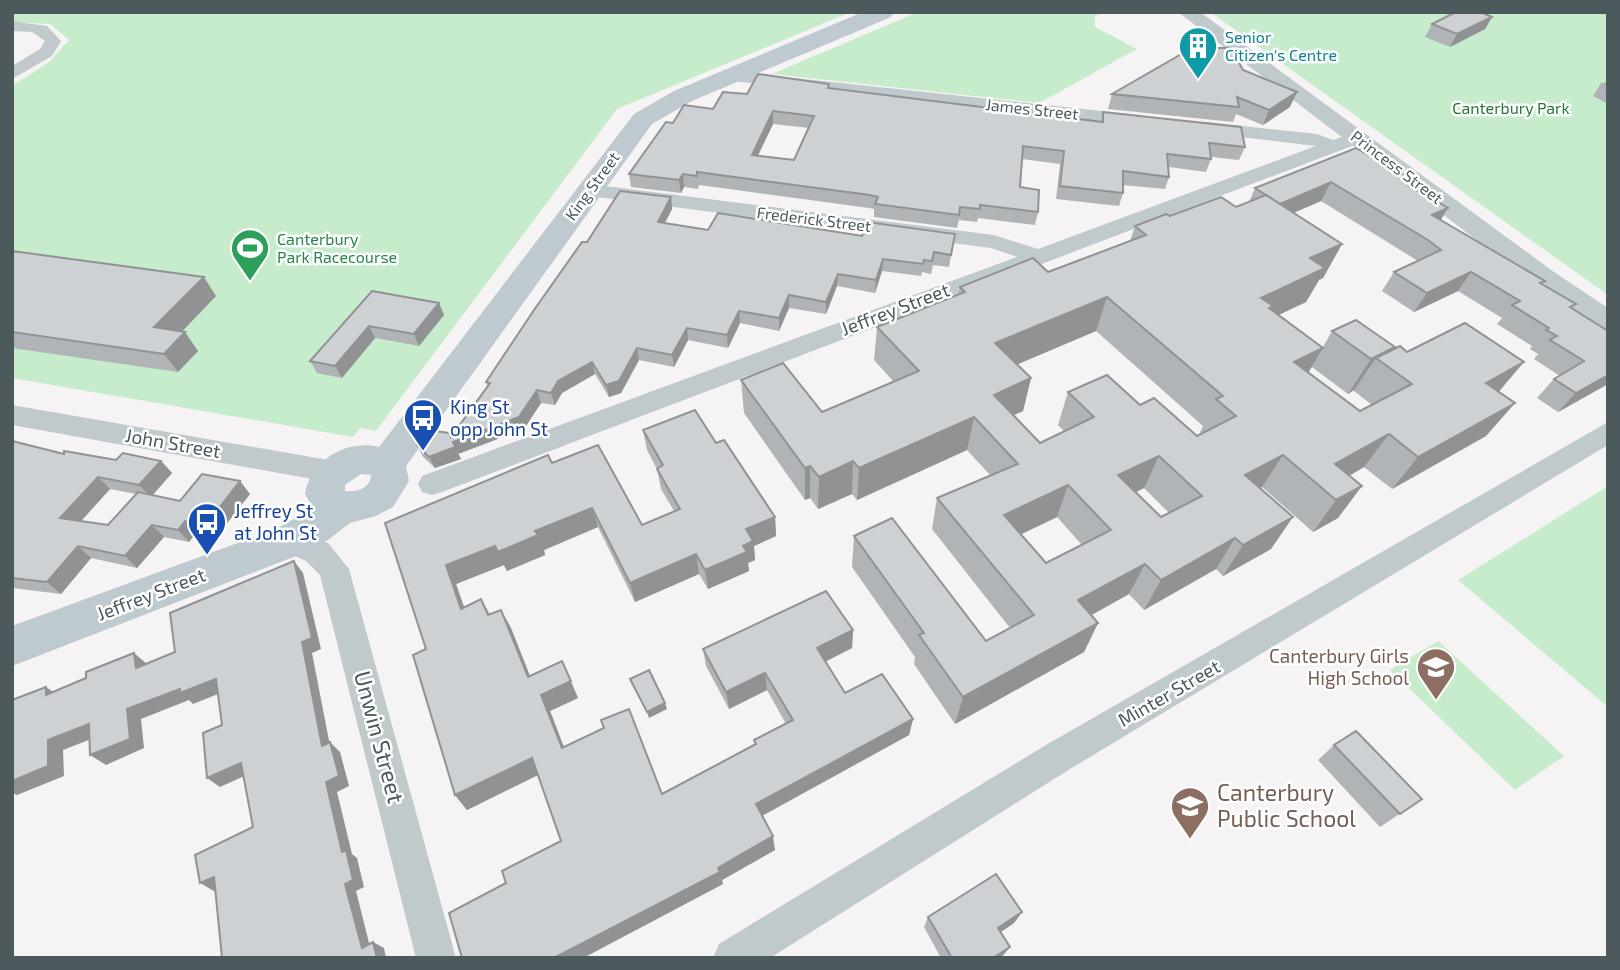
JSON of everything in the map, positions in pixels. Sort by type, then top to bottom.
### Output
[{"type":"main road","name":"King Street","points":[[337,490],[363,506],[382,494],[391,478],[386,465],[643,119],[672,101],[883,12]]},
{"type":"main road","points":[[290,541],[314,529],[337,490]]},
{"type":"main road","name":"Jeffrey Street","points":[[12,646],[290,541]]},
{"type":"street","name":"Princess Street","points":[[1187,12],[1544,278],[1608,321]]},
{"type":"street","points":[[12,26],[41,29],[48,33],[53,41],[46,52],[12,74]]},
{"type":"street","name":"James Street","points":[[729,76],[1155,122]]},
{"type":"street","points":[[1182,125],[1317,141],[1333,146]]},
{"type":"street","name":"Jeffrey Street","points":[[432,484],[1358,137]]},
{"type":"street","name":"Frederick Street","points":[[589,190],[993,242],[1038,256]]},
{"type":"street","name":"John Street","points":[[12,415],[337,490]]},
{"type":"street","name":"Minter Street","points":[[733,958],[1058,757],[1608,432]]},
{"type":"street","name":"Unwin Street","points":[[290,541],[317,552],[334,569],[436,958]]},
{"type":"green space","name":"Canterbury Park Racecourse","points":[[12,12],[851,12],[617,109],[376,431],[360,428],[353,437],[12,378],[12,86],[49,62],[69,40],[50,24],[12,22]]},
{"type":"green space","points":[[918,12],[1103,12],[1095,16],[1095,27],[1137,49],[1039,103],[772,74]]},
{"type":"green space","name":"Canterbury Park","points":[[1210,12],[1608,12],[1608,295]]},
{"type":"green space","points":[[1608,486],[1608,707],[1458,580]]},
{"type":"green space","points":[[1438,641],[1564,756],[1515,790],[1390,670]]},
{"type":"building","points":[[1456,12],[1481,12],[1492,17],[1457,34],[1432,24]]},
{"type":"building","points":[[1192,48],[1231,48],[1243,70],[1297,92],[1269,110],[1237,97],[1239,107],[1112,94]]},
{"type":"building","points":[[758,74],[829,84],[828,88],[1103,122],[1103,112],[1241,127],[1245,147],[1209,143],[1211,159],[1167,154],[1169,177],[1123,171],[1123,193],[1060,186],[1064,151],[1023,146],[1020,187],[1039,190],[1038,212],[980,205],[980,209],[960,207],[959,215],[875,204],[878,197],[870,195],[697,172],[697,176],[683,174],[679,180],[629,174],[666,122],[673,123],[684,105],[713,109],[723,92],[747,94]],"holes":[[[773,111],[814,116],[794,160],[752,155]]]},
{"type":"building","points":[[1356,148],[1416,183],[1409,186],[1448,208],[1432,215],[1545,281],[1540,283],[1576,304],[1570,307],[1608,331],[1608,375],[1576,393],[1554,379],[1584,361],[1550,340],[1557,336],[1546,330],[1549,328],[1512,305],[1520,301],[1471,272],[1427,293],[1394,272],[1441,250],[1331,182],[1280,204],[1255,188]]},
{"type":"building","points":[[620,191],[671,197],[658,222],[708,230],[718,213],[862,236],[867,222],[955,234],[951,255],[934,252],[932,261],[924,260],[923,264],[883,259],[876,280],[838,274],[826,302],[789,295],[779,318],[739,311],[727,335],[687,328],[672,355],[637,348],[619,381],[606,385],[592,362],[558,381],[551,393],[537,390],[519,417],[453,442],[455,447],[429,457],[417,445],[428,430],[449,433],[451,437],[490,383],[486,382],[534,310],[582,242],[587,242]]},
{"type":"building","points":[[1266,195],[1342,244],[1310,258],[1325,268],[1261,298],[1273,306],[1269,308],[1323,348],[1294,362],[1360,411],[1412,384],[1376,358],[1400,346],[1407,352],[1465,323],[1524,362],[1486,383],[1515,403],[1418,457],[1389,434],[1335,464],[1362,486],[1336,500],[1283,455],[1245,475],[1293,517],[1243,545],[1235,538],[1161,580],[1145,564],[1078,600],[1098,623],[963,697],[919,635],[924,633],[854,536],[892,518],[986,641],[1034,615],[937,498],[1018,464],[974,417],[859,468],[853,461],[819,477],[810,466],[805,468],[741,380],[783,363],[822,412],[919,371],[877,327],[965,292],[960,287],[1033,258],[1048,272],[1146,235],[1135,226],[1166,214],[1170,216],[1221,197],[1236,207]],"holes":[[[1107,297],[1223,396],[1216,399],[1236,416],[1197,436],[1154,398],[1140,405],[1107,375],[1068,392],[1094,417],[1040,443],[994,395],[1031,378],[995,343]],[[1159,456],[1202,496],[1161,517],[1118,475]],[[1068,485],[1111,530],[1046,563],[1004,515]]]},
{"type":"building","points":[[12,251],[204,277],[154,327],[185,332],[164,354],[12,332]]},
{"type":"building","points":[[372,291],[439,303],[414,334],[369,326],[335,366],[310,361]]},
{"type":"building","points":[[1356,320],[1395,347],[1371,359],[1332,331]]},
{"type":"building","points":[[695,410],[716,443],[724,440],[775,517],[746,529],[753,541],[743,546],[747,552],[705,570],[696,554],[630,583],[592,508],[535,531],[538,535],[498,552],[495,546],[446,565],[461,609],[481,599],[488,615],[501,610],[528,677],[562,661],[571,681],[541,695],[562,748],[604,728],[601,720],[629,709],[662,794],[756,744],[754,740],[793,720],[765,673],[726,692],[703,649],[826,591],[853,630],[817,648],[845,693],[882,674],[913,719],[756,804],[773,836],[718,868],[720,872],[554,958],[462,958],[449,913],[506,883],[502,871],[561,841],[532,758],[455,795],[413,655],[426,649],[385,523],[548,455],[552,463],[598,445],[642,525],[680,509],[657,469],[663,465],[643,430]]},
{"type":"building","points":[[12,441],[64,454],[64,451],[116,460],[123,453],[161,461],[139,485],[98,477],[60,518],[108,525],[138,492],[180,501],[202,474],[240,481],[206,525],[185,521],[178,530],[152,525],[125,556],[78,546],[47,582],[12,578]]},
{"type":"building","points":[[294,561],[312,638],[302,642],[322,746],[330,742],[339,776],[326,782],[342,852],[346,850],[353,880],[345,884],[362,948],[373,942],[377,958],[222,958],[214,877],[200,883],[195,855],[253,827],[241,763],[207,778],[203,733],[222,725],[216,679],[127,709],[130,739],[90,755],[89,724],[48,740],[48,766],[12,781],[12,700],[46,687],[46,695],[86,678],[86,672],[134,653],[136,668],[175,652],[170,613]]},
{"type":"building","points":[[649,670],[665,703],[647,712],[630,679]]},
{"type":"building","points":[[1356,731],[1422,799],[1400,814],[1334,745]]},
{"type":"building","points":[[996,874],[1022,912],[998,928],[1010,947],[993,958],[952,958],[928,917]]},
{"type":"place","name":"Senior Citizen's Centre","points":[[1198,80]]},
{"type":"place","name":"Canterbury Park Racecourse","points":[[250,282]]},
{"type":"place","name":"King St opp John St","points":[[423,452]]},
{"type":"place","name":"Jeffrey St at John St","points":[[207,556]]},
{"type":"place","name":"Canterbury Girls High School","points":[[1436,701]]},
{"type":"place","name":"Canterbury Public School","points":[[1190,840]]}]
